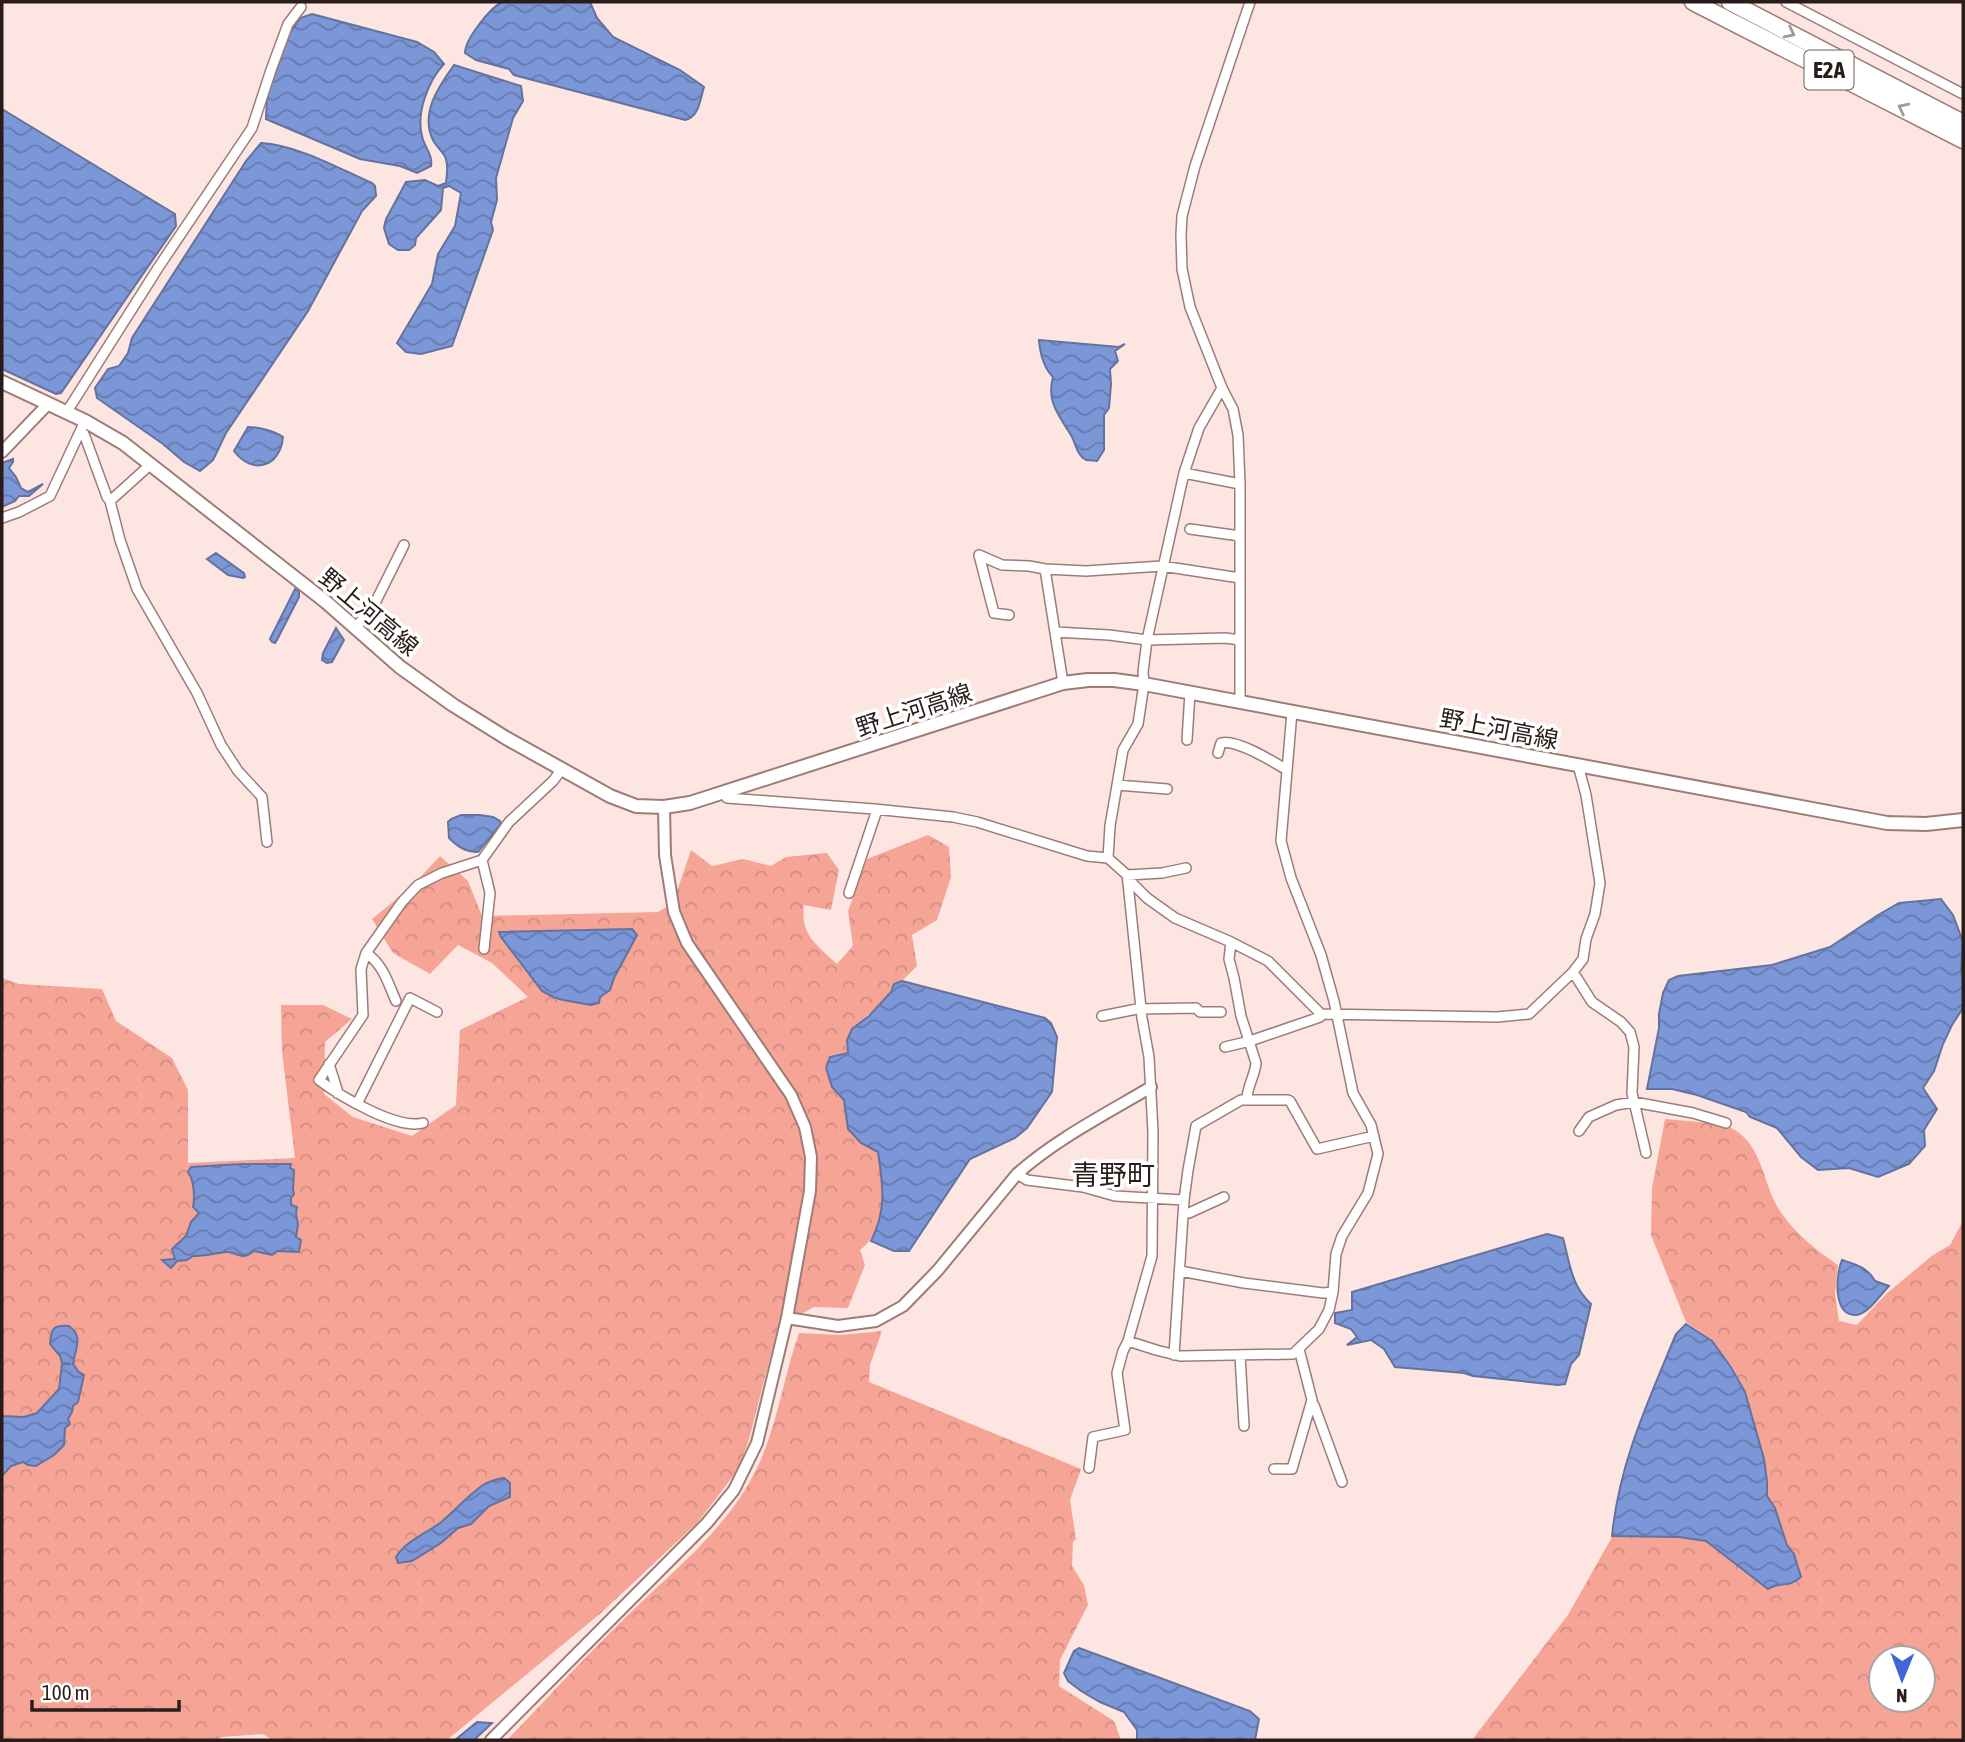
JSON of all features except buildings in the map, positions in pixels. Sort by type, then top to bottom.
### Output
[{"type":"highway","name":"E2A","points":[[1693,2],[1963,141]]},
{"type":"highway","name":"E2A","points":[[1730,2],[1963,123]]},
{"type":"main road","name":"野上河高線","points":[[2,382],[66,413],[83,427],[123,443],[316,593],[400,667],[453,705],[610,796],[636,806],[664,807],[690,803],[1063,683],[1114,680],[1240,701],[1887,823],[1926,824],[1963,820]]},
{"type":"street","points":[[1240,701],[1238,435],[1233,409],[1222,388],[1187,296],[1182,269],[1182,216],[1195,166],[1250,2]]},
{"type":"street","points":[[1786,2],[1963,94]]},
{"type":"street","points":[[66,413],[158,268],[253,128],[288,24],[301,7]]},
{"type":"street","points":[[1108,858],[1110,826],[1123,750],[1138,724],[1147,640],[1184,473],[1199,428],[1222,388]]},
{"type":"street","points":[[2,452],[48,404]]},
{"type":"street","points":[[83,427],[110,501],[137,589],[197,694],[221,745],[238,771],[262,797],[267,842]]},
{"type":"street","points":[[2,518],[50,496],[83,427]]},
{"type":"street","points":[[110,501],[151,464]]},
{"type":"street","points":[[1184,473],[1240,484]]},
{"type":"street","points":[[1190,529],[1240,536]]},
{"type":"street","points":[[355,628],[373,607],[404,545]]},
{"type":"street","points":[[1009,615],[994,613],[979,555],[1002,565],[1045,569],[1086,571],[1162,566],[1240,578]]},
{"type":"street","points":[[1045,569],[1063,683]]},
{"type":"street","points":[[1055,632],[1147,640],[1240,640]]},
{"type":"street","points":[[1187,740],[1190,693]]},
{"type":"street","points":[[1128,1340],[1174,1355],[1293,1354],[1319,1329],[1329,1310],[1334,1292],[1336,1254],[1342,1236],[1368,1193],[1378,1154],[1374,1136],[1371,1125],[1353,1093],[1334,1001],[1321,955],[1281,841],[1292,712]]},
{"type":"street","points":[[1218,753],[1221,743],[1229,741],[1286,770]]},
{"type":"street","points":[[723,792],[727,798],[877,810],[977,822],[1087,856],[1108,858],[1147,898],[1175,918],[1268,961],[1321,1014],[1497,1017],[1529,1014],[1583,959],[1600,883],[1586,794],[1578,765]]},
{"type":"street","points":[[424,1123],[408,1124],[357,1104],[319,1080],[363,1015],[361,969],[366,953],[418,884],[482,860],[509,822],[562,769]]},
{"type":"street","points":[[1117,785],[1167,789]]},
{"type":"street","points":[[491,1740],[707,1523],[734,1490],[757,1443],[787,1318],[810,1191],[811,1157],[805,1127],[791,1095],[687,943],[674,912],[665,855],[664,807]]},
{"type":"street","points":[[849,893],[877,810]]},
{"type":"street","points":[[482,860],[490,893],[484,949]]},
{"type":"street","points":[[1127,879],[1186,869]]},
{"type":"street","points":[[1089,1468],[1093,1437],[1125,1430],[1117,1373],[1152,1256],[1151,1087],[1127,879]]},
{"type":"street","points":[[1231,942],[1229,959],[1241,1016],[1256,1063],[1247,1099]]},
{"type":"street","points":[[366,953],[374,958],[383,970],[396,1001]]},
{"type":"street","points":[[1573,972],[1592,1002],[1621,1022],[1630,1032],[1634,1047],[1632,1093],[1646,1153]]},
{"type":"street","points":[[357,1104],[410,998],[437,1012]]},
{"type":"street","points":[[1102,1016],[1141,1009],[1196,1008],[1200,1012],[1221,1012]]},
{"type":"street","points":[[1225,1047],[1320,1017],[1321,1014]]},
{"type":"street","points":[[329,1064],[337,1093]]},
{"type":"street","points":[[787,1318],[838,1326],[876,1321],[903,1306],[938,1270],[1017,1174],[1046,1151],[1151,1087]]},
{"type":"street","points":[[1174,1355],[1184,1200],[1196,1126],[1241,1100],[1290,1101],[1319,1149],[1374,1136]]},
{"type":"street","points":[[1579,1130],[1589,1117],[1616,1105],[1634,1102],[1693,1113],[1726,1123]]},
{"type":"street","points":[[1017,1174],[1027,1180],[1083,1187],[1115,1196],[1184,1200]]},
{"type":"street","points":[[1184,1213],[1224,1197]]},
{"type":"street","points":[[1180,1271],[1244,1283],[1334,1292]]},
{"type":"street","points":[[1274,1469],[1292,1469],[1312,1400],[1298,1349]]},
{"type":"street","points":[[1240,1355],[1244,1426]]},
{"type":"street","points":[[1311,1404],[1314,1405],[1342,1482]]},
{"type":"green space","points":[[928,835],[949,847],[951,877],[937,920],[912,935],[917,966],[902,981],[894,984],[884,1000],[854,1028],[846,1041],[848,1053],[830,1057],[825,1068],[832,1087],[844,1100],[848,1129],[861,1143],[878,1152],[882,1205],[876,1229],[860,1250],[865,1265],[848,1308],[814,1307],[778,1327],[748,1443],[737,1471],[698,1522],[601,1613],[447,1740],[272,1740],[263,1734],[221,1737],[216,1740],[2,1740],[2,978],[19,984],[102,989],[116,1021],[172,1058],[188,1090],[188,1163],[295,1158],[282,1052],[281,1005],[323,1005],[352,1019],[325,1042],[324,1094],[353,1117],[412,1136],[456,1105],[460,1030],[528,997],[492,963],[458,945],[430,974],[393,953],[372,919],[410,888],[440,856],[468,881],[482,916],[658,912],[673,903],[691,850],[712,866],[743,859],[771,866],[786,857],[827,853],[839,870],[831,910],[804,905],[803,915],[807,932],[837,964],[853,946],[848,911],[867,859]]},
{"type":"green space","points":[[1665,1119],[1728,1127],[1745,1138],[1758,1158],[1782,1214],[1807,1242],[1838,1265],[1835,1293],[1839,1321],[1857,1325],[1886,1294],[1933,1255],[1950,1245],[1963,1221],[1963,1740],[1472,1740],[1568,1615],[1612,1537],[1674,1536],[1706,1541],[1768,1588],[1788,1585],[1801,1578],[1776,1508],[1767,1496],[1764,1459],[1746,1392],[1732,1366],[1712,1340],[1686,1322],[1651,1235],[1652,1188]]},
{"type":"green space","points":[[882,1331],[870,1365],[869,1382],[1081,1469],[1070,1500],[1076,1539],[1073,1542],[1072,1566],[1084,1585],[1088,1605],[1060,1660],[1059,1686],[1114,1721],[1121,1740],[507,1740],[604,1639],[693,1553],[728,1514],[743,1493],[763,1454],[799,1333],[841,1335]]},
{"type":"water","points":[[502,2],[590,2],[597,18],[613,37],[680,70],[704,87],[696,112],[685,120],[514,75],[509,69],[476,60],[465,53],[469,40],[485,17]]},
{"type":"water","points":[[312,14],[417,42],[434,52],[444,64],[428,88],[422,108],[422,136],[431,158],[431,166],[417,173],[400,166],[360,159],[266,119],[267,97],[289,34],[300,18]]},
{"type":"water","points":[[454,65],[521,86],[523,101],[513,118],[496,178],[497,200],[491,222],[493,230],[452,346],[421,354],[406,352],[397,343],[432,284],[438,254],[455,226],[461,193],[449,186],[443,188],[441,210],[409,250],[398,250],[389,244],[384,228],[406,182],[425,180],[438,186],[446,183],[447,161],[434,142],[429,122],[432,102]]},
{"type":"water","points":[[2,109],[175,214],[176,226],[61,393],[56,394],[2,369]]},
{"type":"water","points":[[261,143],[303,153],[372,183],[376,196],[362,211],[308,311],[226,433],[213,460],[200,471],[97,398],[95,388],[108,369],[119,366],[128,353],[132,338],[246,161]]},
{"type":"water","points":[[1039,340],[1119,347],[1125,344],[1115,351],[1118,361],[1110,369],[1109,408],[1104,415],[1104,450],[1097,461],[1086,460],[1081,455],[1055,409],[1051,394],[1053,377],[1043,360]]},
{"type":"water","points":[[248,427],[283,437],[277,456],[264,465],[249,463],[234,451]]},
{"type":"water","points":[[13,459],[9,468],[21,488],[28,492],[43,484],[29,496],[19,496],[2,507],[2,463]]},
{"type":"water","points":[[216,553],[244,573],[245,577],[228,575],[207,559]]},
{"type":"water","points":[[295,589],[299,591],[299,597],[277,640],[272,642],[270,639]]},
{"type":"water","points":[[336,628],[344,640],[332,662],[327,663],[322,660],[323,653]]},
{"type":"water","points":[[461,815],[493,817],[501,824],[478,852],[469,851],[449,838],[448,822]]},
{"type":"water","points":[[1941,899],[1953,915],[1963,942],[1963,1008],[1943,1044],[1934,1071],[1923,1088],[1937,1109],[1924,1130],[1925,1146],[1909,1164],[1878,1177],[1849,1168],[1818,1170],[1801,1157],[1777,1128],[1750,1117],[1746,1112],[1672,1089],[1647,1089],[1663,993],[1669,980],[1678,976],[1772,965],[1830,947],[1899,903]]},
{"type":"water","points":[[632,929],[637,935],[610,990],[600,997],[599,1003],[591,1005],[563,1000],[542,991],[499,932]]},
{"type":"water","points":[[902,981],[1045,1018],[1051,1023],[1057,1037],[1052,1092],[1027,1128],[1015,1138],[970,1159],[909,1251],[894,1251],[871,1241],[882,1208],[878,1152],[861,1143],[848,1129],[844,1100],[832,1087],[826,1068],[830,1057],[848,1053],[847,1040],[852,1029],[869,1016],[891,992],[894,984]]},
{"type":"water","points":[[291,1164],[290,1168],[294,1170],[294,1194],[291,1205],[297,1207],[296,1237],[301,1240],[299,1252],[277,1251],[272,1255],[254,1251],[243,1256],[229,1252],[193,1256],[177,1261],[171,1268],[162,1260],[175,1259],[172,1249],[186,1236],[191,1222],[199,1213],[193,1207],[194,1189],[188,1172],[191,1167]]},
{"type":"water","points":[[1547,1234],[1563,1238],[1575,1282],[1591,1304],[1579,1355],[1571,1364],[1565,1384],[1395,1367],[1384,1349],[1371,1340],[1347,1345],[1357,1337],[1351,1329],[1335,1323],[1335,1313],[1352,1310],[1352,1292]]},
{"type":"water","points":[[1842,1260],[1861,1267],[1875,1281],[1889,1286],[1861,1314],[1849,1314],[1840,1302],[1838,1275]]},
{"type":"water","points":[[1686,1324],[1712,1341],[1745,1392],[1764,1459],[1767,1496],[1775,1508],[1801,1577],[1791,1583],[1768,1589],[1706,1541],[1679,1537],[1612,1536],[1621,1483],[1636,1433],[1676,1334]]},
{"type":"water","points":[[69,1326],[74,1330],[77,1339],[73,1364],[84,1375],[78,1402],[73,1406],[68,1419],[70,1424],[65,1428],[64,1445],[36,1466],[23,1462],[11,1466],[2,1476],[2,1416],[24,1417],[37,1413],[59,1389],[62,1364],[71,1364],[62,1363],[50,1344],[50,1339],[54,1329]]},
{"type":"water","points":[[504,1478],[510,1483],[510,1497],[489,1506],[471,1524],[458,1528],[441,1543],[412,1561],[398,1563],[396,1557],[410,1542],[440,1523],[483,1485]]},
{"type":"water","points":[[1079,1648],[1250,1711],[1259,1719],[1255,1740],[1137,1740],[1137,1730],[1124,1712],[1100,1702],[1068,1681],[1064,1673],[1074,1651]]},
{"type":"water","points":[[477,1722],[492,1723],[474,1740],[455,1740]]},
{"type":"district","name":"青野町","points":[[1113,1175]]}]
